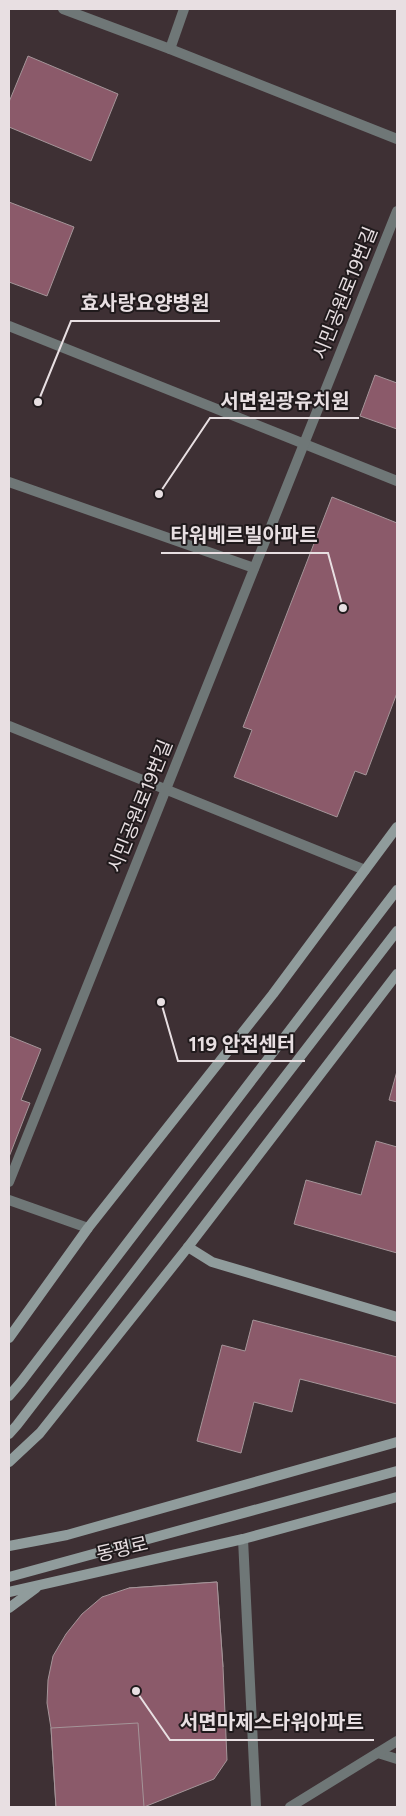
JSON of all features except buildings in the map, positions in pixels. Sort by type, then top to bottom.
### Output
[{"type":"main road","points":[[9,1338],[88,1228],[273,994],[397,827]]},
{"type":"main road","points":[[9,1396],[397,890]]},
{"type":"main road","points":[[9,1434],[397,931]]},
{"type":"main road","points":[[9,1462],[40,1434],[393,986],[397,974]]},
{"type":"main road","points":[[188,1247],[212,1262],[397,1317]]},
{"type":"main road","points":[[9,1546],[67,1535],[397,1442]]},
{"type":"main road","points":[[9,1577],[397,1472]]},
{"type":"main road","name":"동평로","points":[[9,1592],[243,1539],[397,1497]]},
{"type":"main road","points":[[9,1608],[39,1585]]},
{"type":"street","points":[[63,9],[397,138]]},
{"type":"street","points":[[170,49],[184,9]]},
{"type":"street","name":"시민공원로19번길","points":[[9,1182],[397,211]]},
{"type":"street","points":[[9,326],[397,481]]},
{"type":"street","points":[[9,482],[254,568]]},
{"type":"street","points":[[9,726],[366,870]]},
{"type":"street","points":[[9,1200],[88,1228]]},
{"type":"street","points":[[243,1539],[256,1807]]},
{"type":"street","points":[[290,1807],[397,1741]]},
{"type":"street","points":[[378,1753],[397,1759]]},
{"type":"place","name":"효사랑요양병원","points":[[38,402]]},
{"type":"place","name":"서면원광유치원","points":[[159,494]]},
{"type":"place","name":"타워베르빌아파트","points":[[343,608]]},
{"type":"place","name":"119 안전센터","points":[[161,1002]]},
{"type":"place","name":"서면마제스타워아파트","points":[[136,1691]]}]
